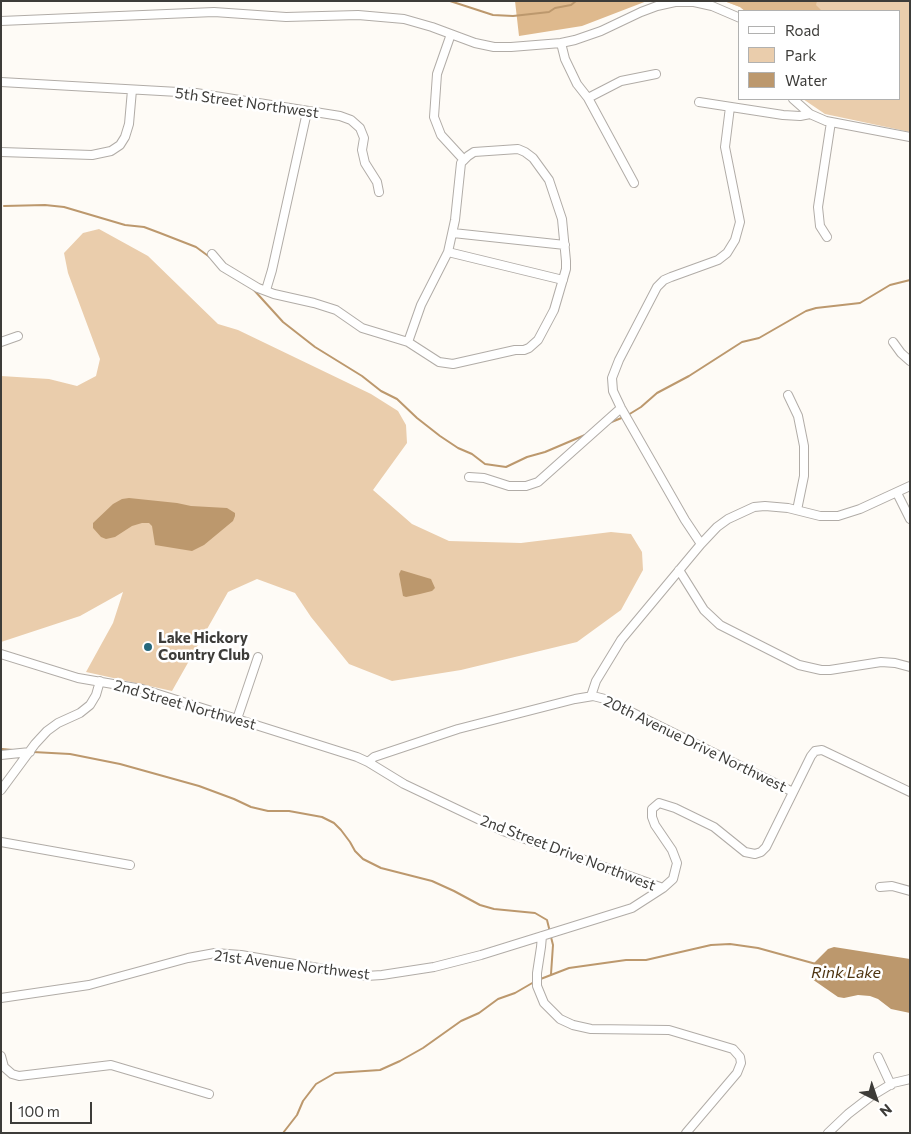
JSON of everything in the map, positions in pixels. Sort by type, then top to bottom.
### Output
[{"type":"street","points":[[1,20],[214,12],[286,17],[343,15],[404,19],[475,43],[494,47],[527,47],[561,43],[592,34],[641,12],[667,3],[694,2],[717,8],[738,17]]},
{"type":"street","points":[[451,34],[437,74],[434,117],[441,135],[464,160]]},
{"type":"street","points":[[561,43],[568,66],[577,84],[588,98],[634,183]]},
{"type":"street","points":[[588,98],[621,81],[656,74]]},
{"type":"street","name":"5th Street Northwest","points":[[1,82],[196,93],[340,116],[356,123],[363,133],[363,156],[365,163],[377,182],[379,192]]},
{"type":"street","points":[[1,152],[92,155],[112,151],[120,145],[125,137],[129,124],[132,90]]},
{"type":"street","points":[[794,100],[810,114],[831,122],[910,137]]},
{"type":"street","points":[[699,102],[782,115],[810,114]]},
{"type":"street","points":[[701,544],[685,520],[621,408],[613,391],[612,378],[653,292],[664,280],[718,260],[727,254],[735,240],[740,222],[725,147],[730,107]]},
{"type":"street","points":[[266,290],[307,112]]},
{"type":"street","points":[[827,237],[820,226],[818,207],[831,122]]},
{"type":"street","points":[[212,254],[223,267],[258,288],[336,310],[370,332],[408,342],[433,359],[446,364],[529,348],[538,340],[552,315],[559,297],[566,261],[562,219],[549,180],[533,158],[518,149],[474,152],[464,160],[460,168],[453,233],[448,252],[421,305],[408,342]]},
{"type":"street","points":[[453,233],[564,245]]},
{"type":"street","points":[[448,252],[563,280]]},
{"type":"street","points":[[1,342],[18,336]]},
{"type":"street","points":[[893,342],[900,353],[910,361]]},
{"type":"street","points":[[788,395],[798,416],[804,446],[804,476],[796,510]]},
{"type":"street","points":[[469,477],[484,478],[509,486],[526,486],[538,482],[621,408]]},
{"type":"street","points":[[591,696],[596,681],[621,640],[701,544],[723,522],[740,512],[754,507],[765,506],[779,506],[820,516],[838,516],[860,509],[910,486]]},
{"type":"street","points":[[897,493],[910,519]]},
{"type":"street","points":[[679,570],[704,610],[720,626],[799,664],[821,670],[881,662],[896,663],[910,667]]},
{"type":"street","name":"2nd Street Northwest","points":[[1,654],[78,678],[142,689],[368,762]]},
{"type":"street","points":[[237,719],[258,657]]},
{"type":"street","points":[[1,790],[41,738],[53,727],[90,706],[100,681]]},
{"type":"street","name":"20th Avenue Drive Northwest","points":[[368,762],[374,757],[458,729],[575,698],[591,696],[605,699],[793,792]]},
{"type":"street","points":[[663,888],[673,879],[677,863],[672,850],[652,817],[652,809],[659,803],[694,816],[714,827],[745,852],[755,854],[761,852],[766,847],[815,751],[822,750],[910,792]]},
{"type":"street","points":[[1,755],[30,752]]},
{"type":"street","name":"2nd Street Drive Northwest","points":[[368,762],[404,784],[503,831],[663,888]]},
{"type":"street","points":[[1,842],[130,865]]},
{"type":"street","points":[[880,887],[892,886],[910,891]]},
{"type":"street","name":"21st Avenue Northwest","points":[[1,998],[89,985],[200,955],[215,953],[241,955],[351,975],[382,975],[463,960],[542,936],[632,908],[663,888]]},
{"type":"street","points":[[542,936],[542,947],[536,972],[537,986],[544,1003],[560,1019],[572,1025],[591,1029],[668,1030],[732,1049],[740,1057],[741,1063],[737,1073],[686,1133]]},
{"type":"street","points":[[1,1056],[4,1067],[12,1074],[19,1076],[111,1065],[209,1094]]},
{"type":"street","points":[[878,1057],[891,1084]]},
{"type":"street","points":[[828,1133],[853,1109],[891,1084],[910,1079]]},
{"type":"green space","points":[[724,1],[910,1],[910,132],[825,114],[804,100],[901,100],[901,10],[744,10]]},
{"type":"green space","name":"Lake Hickory Country Club","points":[[99,229],[148,256],[218,324],[238,330],[371,394],[398,411],[406,425],[407,443],[373,490],[412,524],[449,541],[521,543],[611,532],[631,534],[642,552],[643,570],[621,610],[577,642],[461,670],[392,681],[349,664],[311,617],[295,593],[257,579],[228,592],[172,691],[86,672],[113,623],[123,592],[80,616],[1,642],[1,376],[49,379],[77,386],[96,376],[100,359],[68,273],[64,253],[83,233]]},
{"type":"shaded area","points":[[515,1],[647,1],[582,26],[519,36]]},
{"type":"shaded area","points":[[724,1],[817,1],[816,5],[821,10],[744,10]]},
{"type":"water","points":[[129,498],[191,506],[227,508],[235,513],[235,516],[233,521],[204,545],[192,551],[155,545],[152,526],[149,523],[132,526],[115,537],[106,539],[101,537],[93,528],[93,523],[113,504],[122,499]]},
{"type":"water","points":[[401,570],[431,579],[435,588],[432,591],[403,596],[399,574]]},
{"type":"water","name":"Rink Lake","points":[[834,947],[910,959],[910,1013],[891,1009],[878,999],[870,996],[838,997],[812,979],[814,963],[828,949]]},
{"type":"waterway","points":[[450,1],[493,15],[513,16],[549,12],[555,8],[571,5],[576,1]]},
{"type":"waterway","points":[[4,206],[45,205],[64,207],[125,225],[144,227],[196,247],[211,258]]},
{"type":"waterway","points":[[628,415],[657,393],[689,376],[742,342],[759,338],[806,311],[816,308],[860,303],[890,285],[910,280]]},
{"type":"waterway","points":[[253,289],[283,322],[315,347],[362,376],[381,391],[397,399],[440,436],[458,448],[472,454],[485,464],[506,467],[585,435]]},
{"type":"waterway","points":[[609,423],[624,417]]},
{"type":"waterway","points":[[2,749],[13,750]]},
{"type":"waterway","points":[[33,752],[70,754],[120,764],[199,786],[251,807],[268,811],[289,811],[322,817],[334,823],[341,830],[355,851],[363,859],[381,868],[432,881],[480,905],[494,909],[535,913],[547,920],[550,932]]},
{"type":"waterway","points":[[551,937],[553,945],[551,974]]},
{"type":"waterway","points":[[538,980],[569,968],[626,960],[646,960],[711,945],[730,944],[758,948],[816,964]]},
{"type":"waterway","points":[[283,1133],[297,1115],[303,1101],[316,1084],[335,1073],[380,1070],[400,1061],[423,1048],[461,1021],[479,1013],[498,999],[515,993],[534,982]]},
{"type":"place","name":"Lake Hickory Country Club","points":[[148,647]]}]
